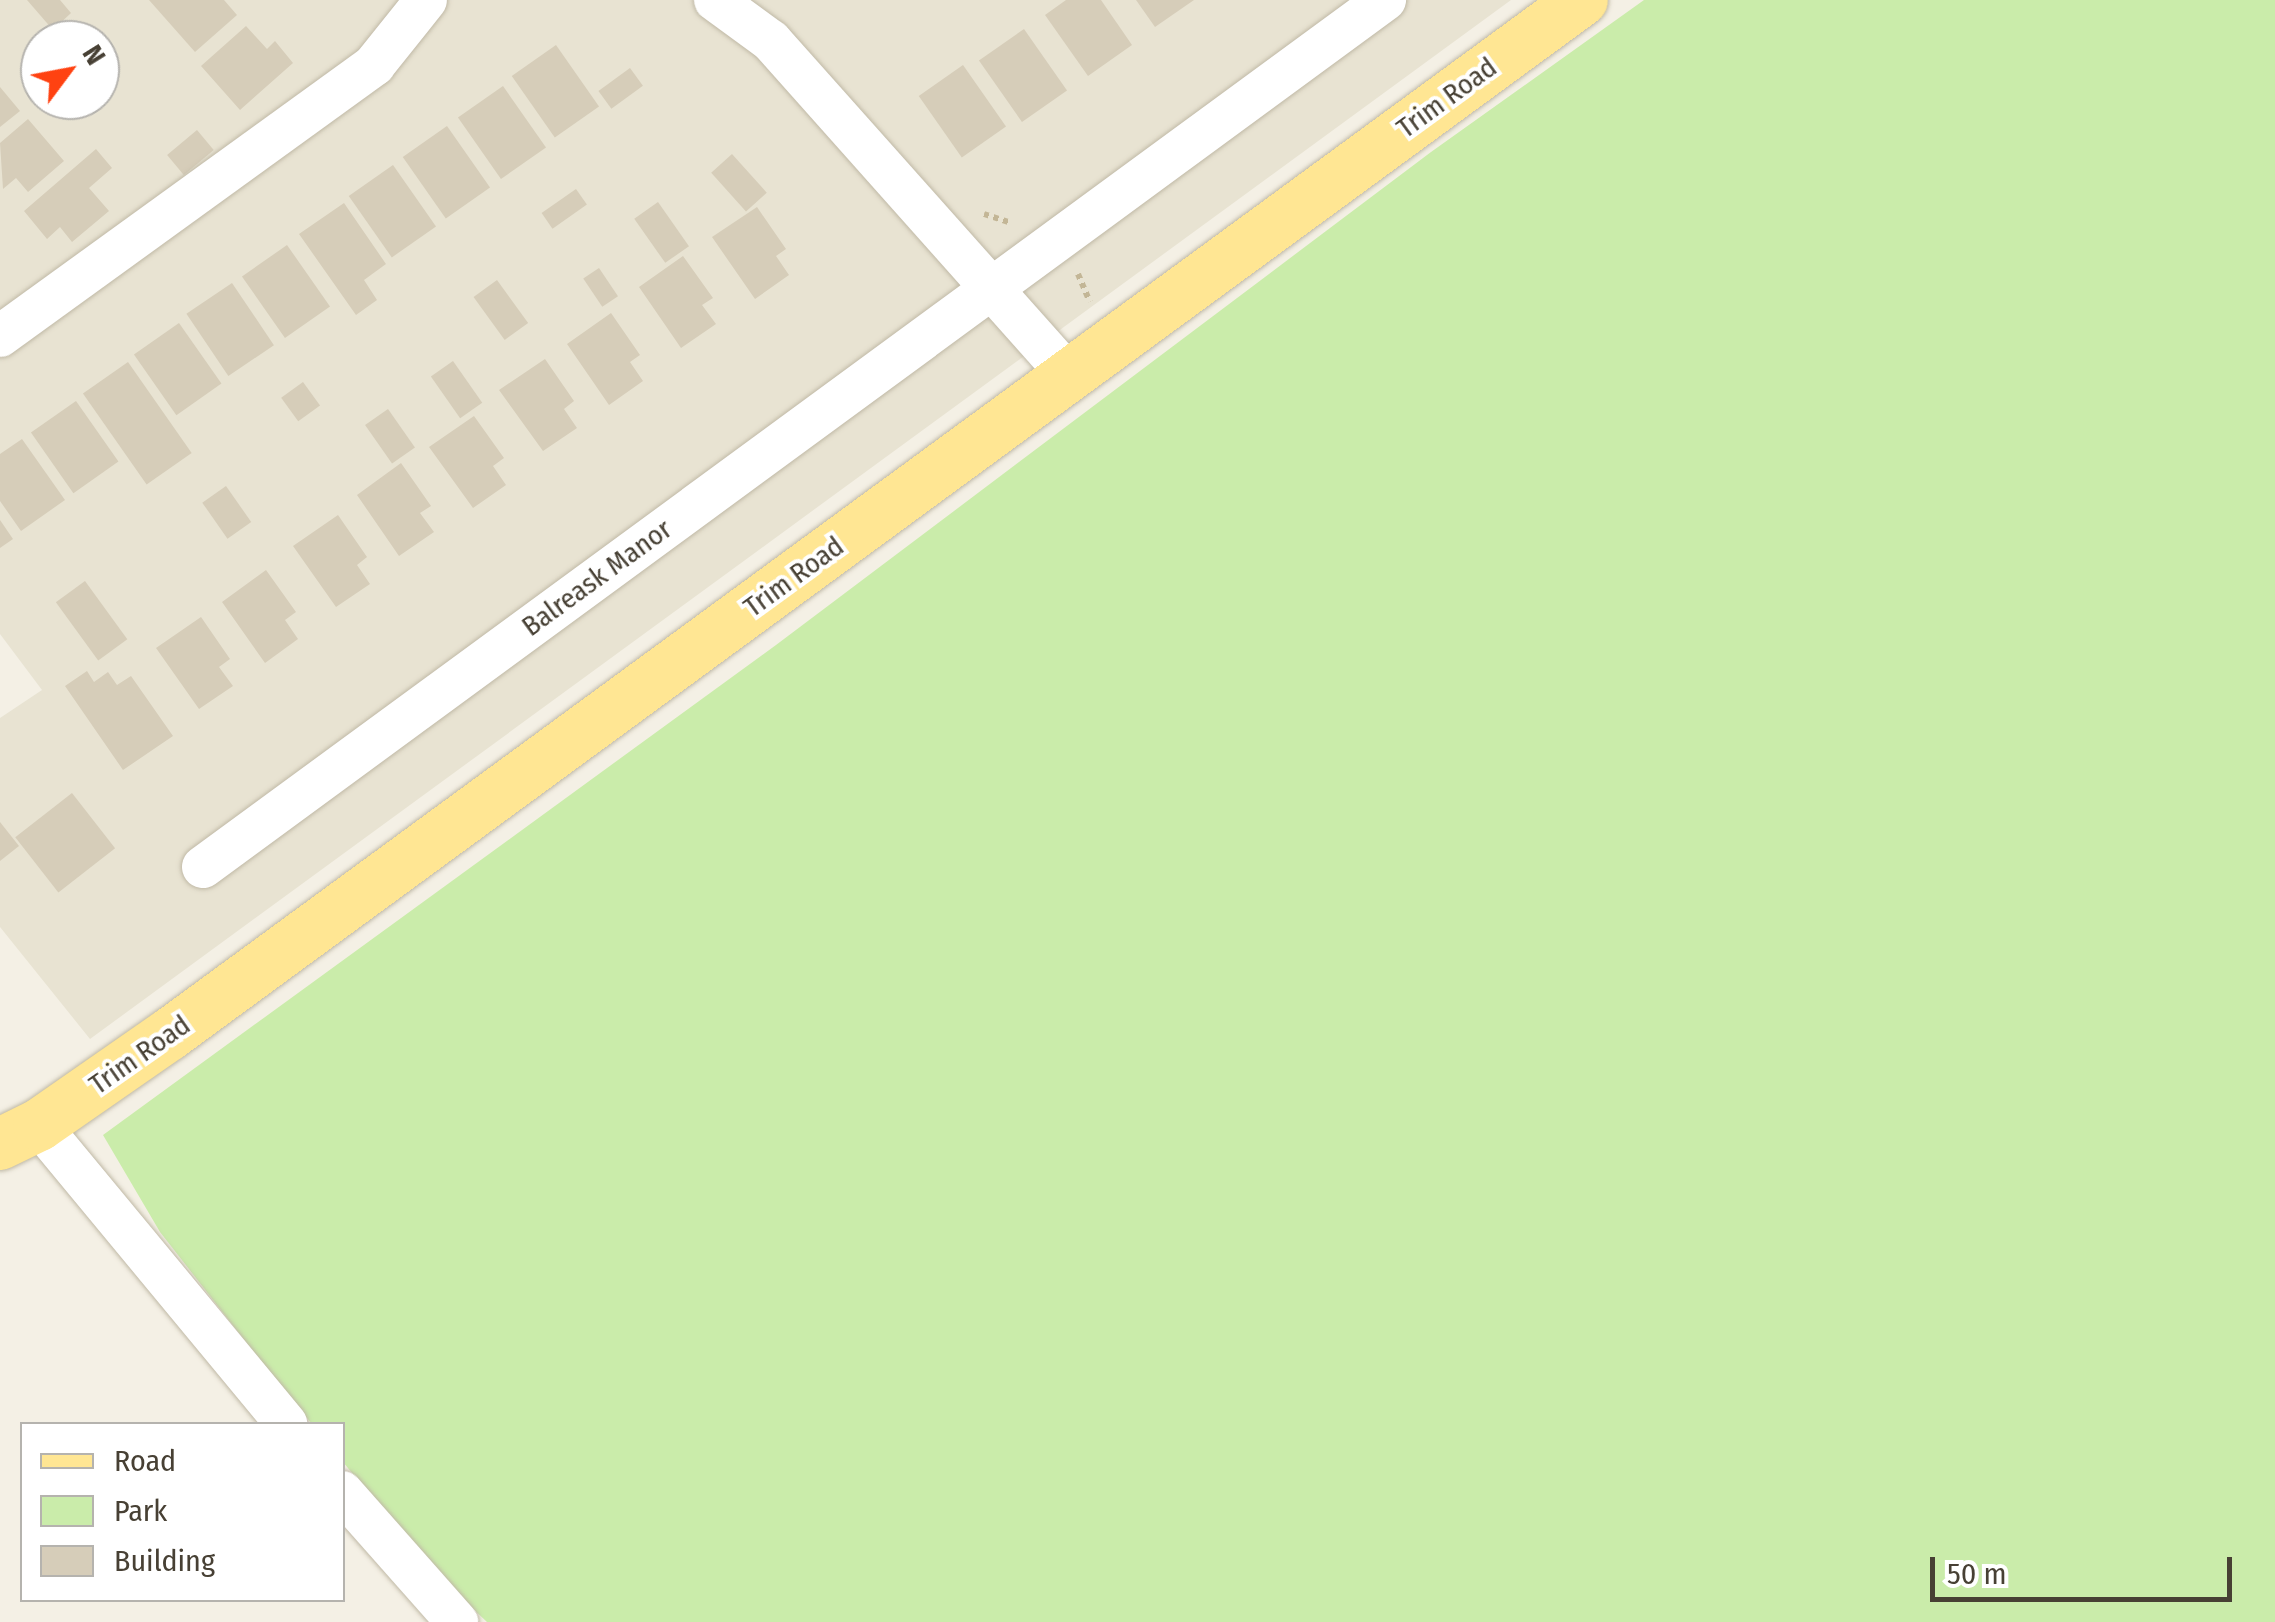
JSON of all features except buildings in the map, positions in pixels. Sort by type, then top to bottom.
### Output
[{"type":"main road","name":"Trim Road","points":[[20,1135],[170,1034],[1582,0]]},
{"type":"street","points":[[714,0],[771,42],[1069,376]]},
{"type":"street","name":"Balreask Manor","points":[[203,867],[1385,0]]},
{"type":"street","points":[[0,336],[374,66],[409,7]]},
{"type":"street","points":[[20,1135],[284,1422]]},
{"type":"street","points":[[345,1495],[457,1622]]},
{"type":"path","points":[[973,207],[993,220],[1016,223]]},
{"type":"shaded area","points":[[0,0],[1511,0],[90,1039],[0,927],[0,718],[42,690],[0,634]]},
{"type":"green space","points":[[1644,0],[2275,0],[2275,1622],[487,1622],[431,1569],[345,1464],[345,1422],[310,1422],[285,1392],[160,1232],[103,1135],[776,645],[1431,152]]}]
